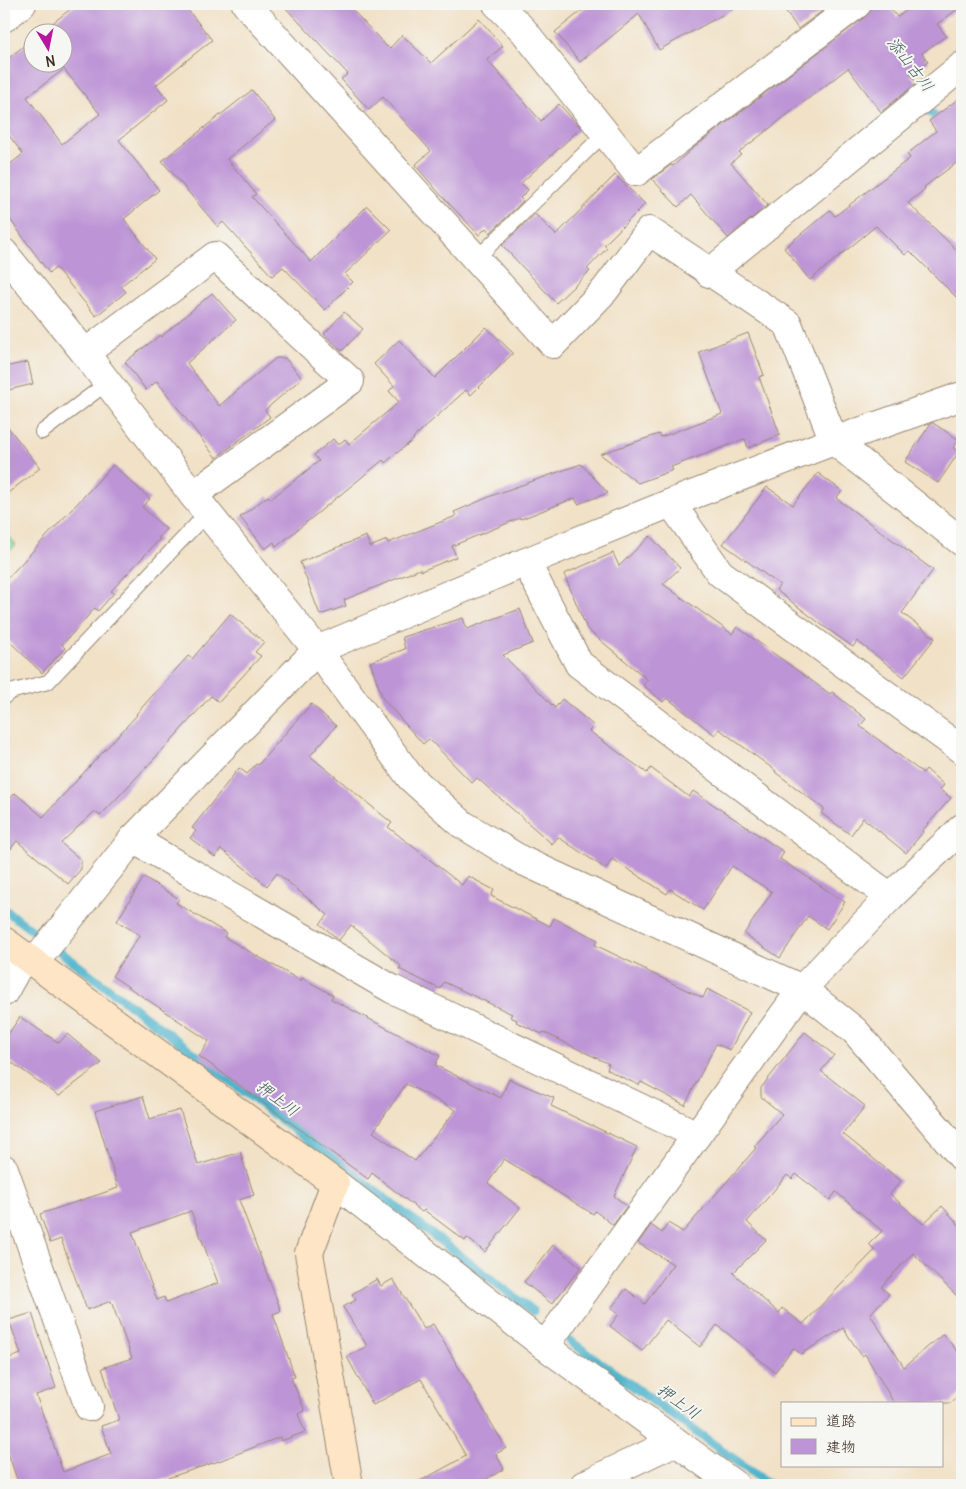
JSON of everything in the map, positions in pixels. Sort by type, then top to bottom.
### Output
[{"type":"street","points":[[4,18],[22,4]]},
{"type":"street","points":[[246,4],[553,344],[605,290],[649,231],[788,324],[834,441],[962,542]]},
{"type":"street","points":[[497,4],[523,30],[636,172],[857,4]]},
{"type":"street","points":[[709,272],[962,66]]},
{"type":"street","points":[[4,253],[85,353],[201,504],[317,650],[410,776],[462,824],[521,860],[802,990],[855,1031],[962,1157]]},
{"type":"street","points":[[85,353],[215,256],[350,381],[201,504]]},
{"type":"street","points":[[4,992],[21,954],[317,650],[526,562],[671,504],[834,441],[962,396]]},
{"type":"street","points":[[671,504],[720,574],[962,750]]},
{"type":"street","points":[[526,562],[579,664],[890,897]]},
{"type":"street","points":[[545,1346],[696,1134],[802,990],[890,897],[962,828]]},
{"type":"street","points":[[133,839],[392,989],[696,1134]]},
{"type":"street","points":[[21,954],[335,1183],[545,1346],[735,1485]]},
{"type":"street","points":[[4,1169],[89,1407]]},
{"type":"street","points":[[335,1183],[309,1253],[349,1485]]},
{"type":"street","points":[[584,1485],[674,1442]]},
{"type":"lane","points":[[476,259],[605,133]]},
{"type":"lane","points":[[42,432],[107,383]]},
{"type":"lane","points":[[4,697],[10,692],[48,682],[201,504]]},
{"type":"green space","points":[[4,529],[16,545],[4,557]]},
{"type":"building","points":[[77,4],[183,4],[212,40],[156,85],[168,100],[119,140],[159,190],[124,219],[155,259],[121,286],[126,292],[96,316],[56,268],[49,273],[4,211],[4,169],[23,154],[4,129],[4,62],[22,47],[22,72],[60,72],[27,97],[62,144],[100,114],[66,72],[72,72],[72,22],[54,22]]},
{"type":"building","points":[[282,4],[347,4],[387,47],[390,48],[402,35],[431,63],[479,19],[503,46],[487,60],[541,121],[559,104],[581,128],[521,183],[528,190],[520,198],[523,201],[490,233],[486,228],[479,235],[415,165],[431,151],[383,97],[369,110],[341,79],[348,74]]},
{"type":"building","points":[[590,4],[742,4],[659,50],[639,14],[580,62],[555,32]]},
{"type":"building","points":[[781,4],[832,4],[798,29]]},
{"type":"building","points":[[872,4],[887,4],[897,17],[916,4],[962,4],[962,6],[937,24],[946,36],[922,53],[928,62],[910,74],[917,83],[881,112],[848,68],[739,152],[741,154],[731,163],[768,205],[728,238],[691,195],[678,207],[652,179],[671,165],[673,166],[692,149],[866,16],[871,10]]},
{"type":"building","points":[[252,90],[275,120],[227,159],[256,194],[252,197],[311,262],[367,206],[391,230],[345,274],[353,282],[325,310],[283,267],[272,276],[223,222],[218,227],[162,161]]},
{"type":"building","points":[[962,96],[962,166],[959,161],[924,187],[925,189],[908,203],[962,255],[962,303],[910,251],[905,255],[876,226],[810,280],[784,248],[830,210],[835,216],[910,158],[907,154],[936,131],[929,121]]},
{"type":"building","points":[[615,175],[645,204],[604,245],[607,248],[587,269],[590,271],[556,303],[502,245],[535,214],[556,235]]},
{"type":"building","points":[[212,293],[236,320],[187,363],[219,406],[276,358],[285,358],[302,378],[265,410],[270,417],[216,458],[157,381],[146,390],[125,362],[160,335],[161,337]]},
{"type":"building","points":[[344,312],[363,329],[342,351],[324,334]]},
{"type":"building","points":[[486,327],[513,353],[471,395],[466,390],[414,439],[385,463],[383,460],[276,547],[274,542],[265,549],[240,517],[268,496],[271,499],[319,461],[314,455],[333,439],[338,445],[345,439],[349,444],[399,402],[389,391],[394,386],[374,364],[399,340],[435,378]]},
{"type":"building","points":[[748,333],[764,375],[759,377],[780,435],[748,448],[745,439],[671,467],[673,470],[638,483],[600,454],[659,434],[661,437],[722,414],[699,352]]},
{"type":"building","points":[[28,362],[33,384],[4,391],[4,367]]},
{"type":"building","points":[[4,422],[40,468],[4,496]]},
{"type":"building","points":[[931,423],[959,440],[953,448],[959,452],[938,483],[905,462]]},
{"type":"building","points":[[581,464],[608,493],[578,504],[575,498],[452,546],[456,557],[421,571],[420,569],[344,600],[346,606],[320,615],[300,562],[366,536],[370,547],[387,540],[388,543],[456,516],[454,512],[496,494]]},
{"type":"building","points":[[113,465],[150,499],[142,507],[166,529],[158,538],[160,539],[111,591],[114,593],[98,611],[95,608],[62,645],[65,648],[42,673],[4,636],[4,582]]},
{"type":"building","points":[[818,473],[842,491],[836,498],[933,570],[902,613],[935,638],[904,677],[857,641],[853,647],[822,625],[776,590],[780,585],[723,544],[767,487],[793,505]]},
{"type":"building","points":[[650,536],[680,568],[663,584],[732,634],[737,627],[830,694],[832,692],[866,719],[860,726],[923,773],[926,769],[944,785],[940,790],[951,798],[922,831],[906,853],[863,818],[851,835],[821,813],[824,809],[719,729],[715,735],[667,698],[663,702],[643,685],[648,680],[587,629],[564,574],[613,553],[619,566]]},
{"type":"building","points":[[520,609],[533,643],[503,655],[555,708],[562,699],[594,726],[589,731],[647,773],[651,768],[689,797],[693,791],[784,852],[780,859],[845,902],[827,929],[808,916],[780,958],[744,934],[772,892],[732,866],[703,910],[670,889],[667,894],[612,859],[606,869],[558,837],[552,844],[477,778],[472,783],[429,739],[423,744],[383,699],[370,662],[405,649],[402,637],[463,618],[467,629]]},
{"type":"building","points":[[230,614],[264,642],[255,652],[261,656],[219,702],[211,696],[100,816],[95,811],[61,843],[81,860],[81,869],[68,884],[17,841],[4,857],[4,806],[15,793],[43,817],[137,715],[188,656],[192,659]]},
{"type":"building","points":[[311,704],[336,726],[310,756],[392,823],[388,827],[462,885],[468,876],[494,890],[491,896],[550,926],[554,918],[598,940],[595,945],[703,998],[707,989],[750,1012],[730,1050],[716,1044],[685,1105],[641,1082],[639,1085],[617,1075],[607,1069],[609,1064],[543,1032],[542,1034],[516,1022],[517,1020],[510,1017],[512,1014],[444,982],[440,989],[399,969],[401,966],[351,925],[339,940],[320,924],[328,915],[277,873],[267,886],[221,849],[215,857],[190,838],[196,831],[192,828],[239,768],[247,774],[256,764],[258,765]]},
{"type":"building","points":[[144,877],[179,899],[176,903],[226,933],[224,937],[301,981],[302,978],[333,995],[331,999],[440,1056],[435,1065],[501,1098],[509,1079],[554,1098],[551,1106],[637,1147],[614,1196],[627,1206],[613,1225],[595,1211],[593,1214],[504,1159],[488,1183],[520,1208],[485,1252],[467,1238],[465,1241],[424,1210],[422,1212],[372,1173],[368,1179],[199,1056],[209,1041],[112,976],[140,935],[117,921]],"holes":[[[406,1084],[456,1110],[415,1161],[373,1132]]]},
{"type":"building","points":[[20,1017],[59,1043],[67,1034],[102,1063],[59,1096],[4,1057],[4,1040]]},
{"type":"building","points":[[805,1032],[834,1055],[821,1071],[865,1106],[843,1134],[901,1181],[890,1194],[923,1224],[942,1206],[962,1228],[962,1301],[913,1253],[881,1287],[889,1294],[870,1314],[904,1367],[943,1334],[962,1357],[962,1391],[951,1403],[893,1402],[865,1354],[862,1356],[843,1328],[801,1354],[793,1348],[775,1372],[717,1325],[700,1347],[666,1320],[642,1351],[610,1326],[619,1314],[611,1308],[626,1289],[645,1304],[673,1264],[638,1243],[651,1225],[662,1233],[668,1223],[683,1232],[756,1148],[754,1147],[782,1114],[761,1097],[761,1088]],"holes":[[[796,1174],[830,1200],[836,1192],[882,1231],[869,1244],[875,1250],[803,1324],[782,1308],[779,1313],[733,1273],[766,1240],[747,1222],[787,1175],[792,1179]]]},
{"type":"building","points":[[143,1096],[150,1119],[180,1110],[198,1165],[240,1152],[254,1195],[239,1200],[281,1311],[273,1314],[295,1377],[291,1378],[305,1411],[298,1414],[305,1432],[281,1441],[280,1437],[219,1461],[146,1485],[19,1485],[4,1441],[4,1360],[21,1354],[9,1320],[32,1313],[56,1388],[36,1395],[63,1472],[111,1454],[101,1426],[119,1420],[102,1368],[132,1358],[111,1301],[87,1310],[61,1239],[50,1243],[40,1214],[118,1188],[95,1111]],"holes":[[[191,1211],[218,1283],[166,1303],[164,1297],[157,1300],[132,1232]]]},
{"type":"building","points":[[553,1245],[581,1267],[552,1304],[524,1282]]},
{"type":"building","points":[[377,1279],[381,1286],[393,1279],[424,1329],[433,1324],[506,1448],[496,1454],[504,1469],[476,1485],[413,1485],[466,1456],[421,1379],[373,1405],[347,1357],[367,1346],[343,1307],[356,1300],[352,1294]]},
{"type":"waterway","name":"添山古川","points":[[904,80],[928,111],[962,133]]},
{"type":"waterway","name":"押上川","points":[[4,909],[533,1311]]},
{"type":"waterway","name":"押上川","points":[[570,1341],[770,1485]]}]
